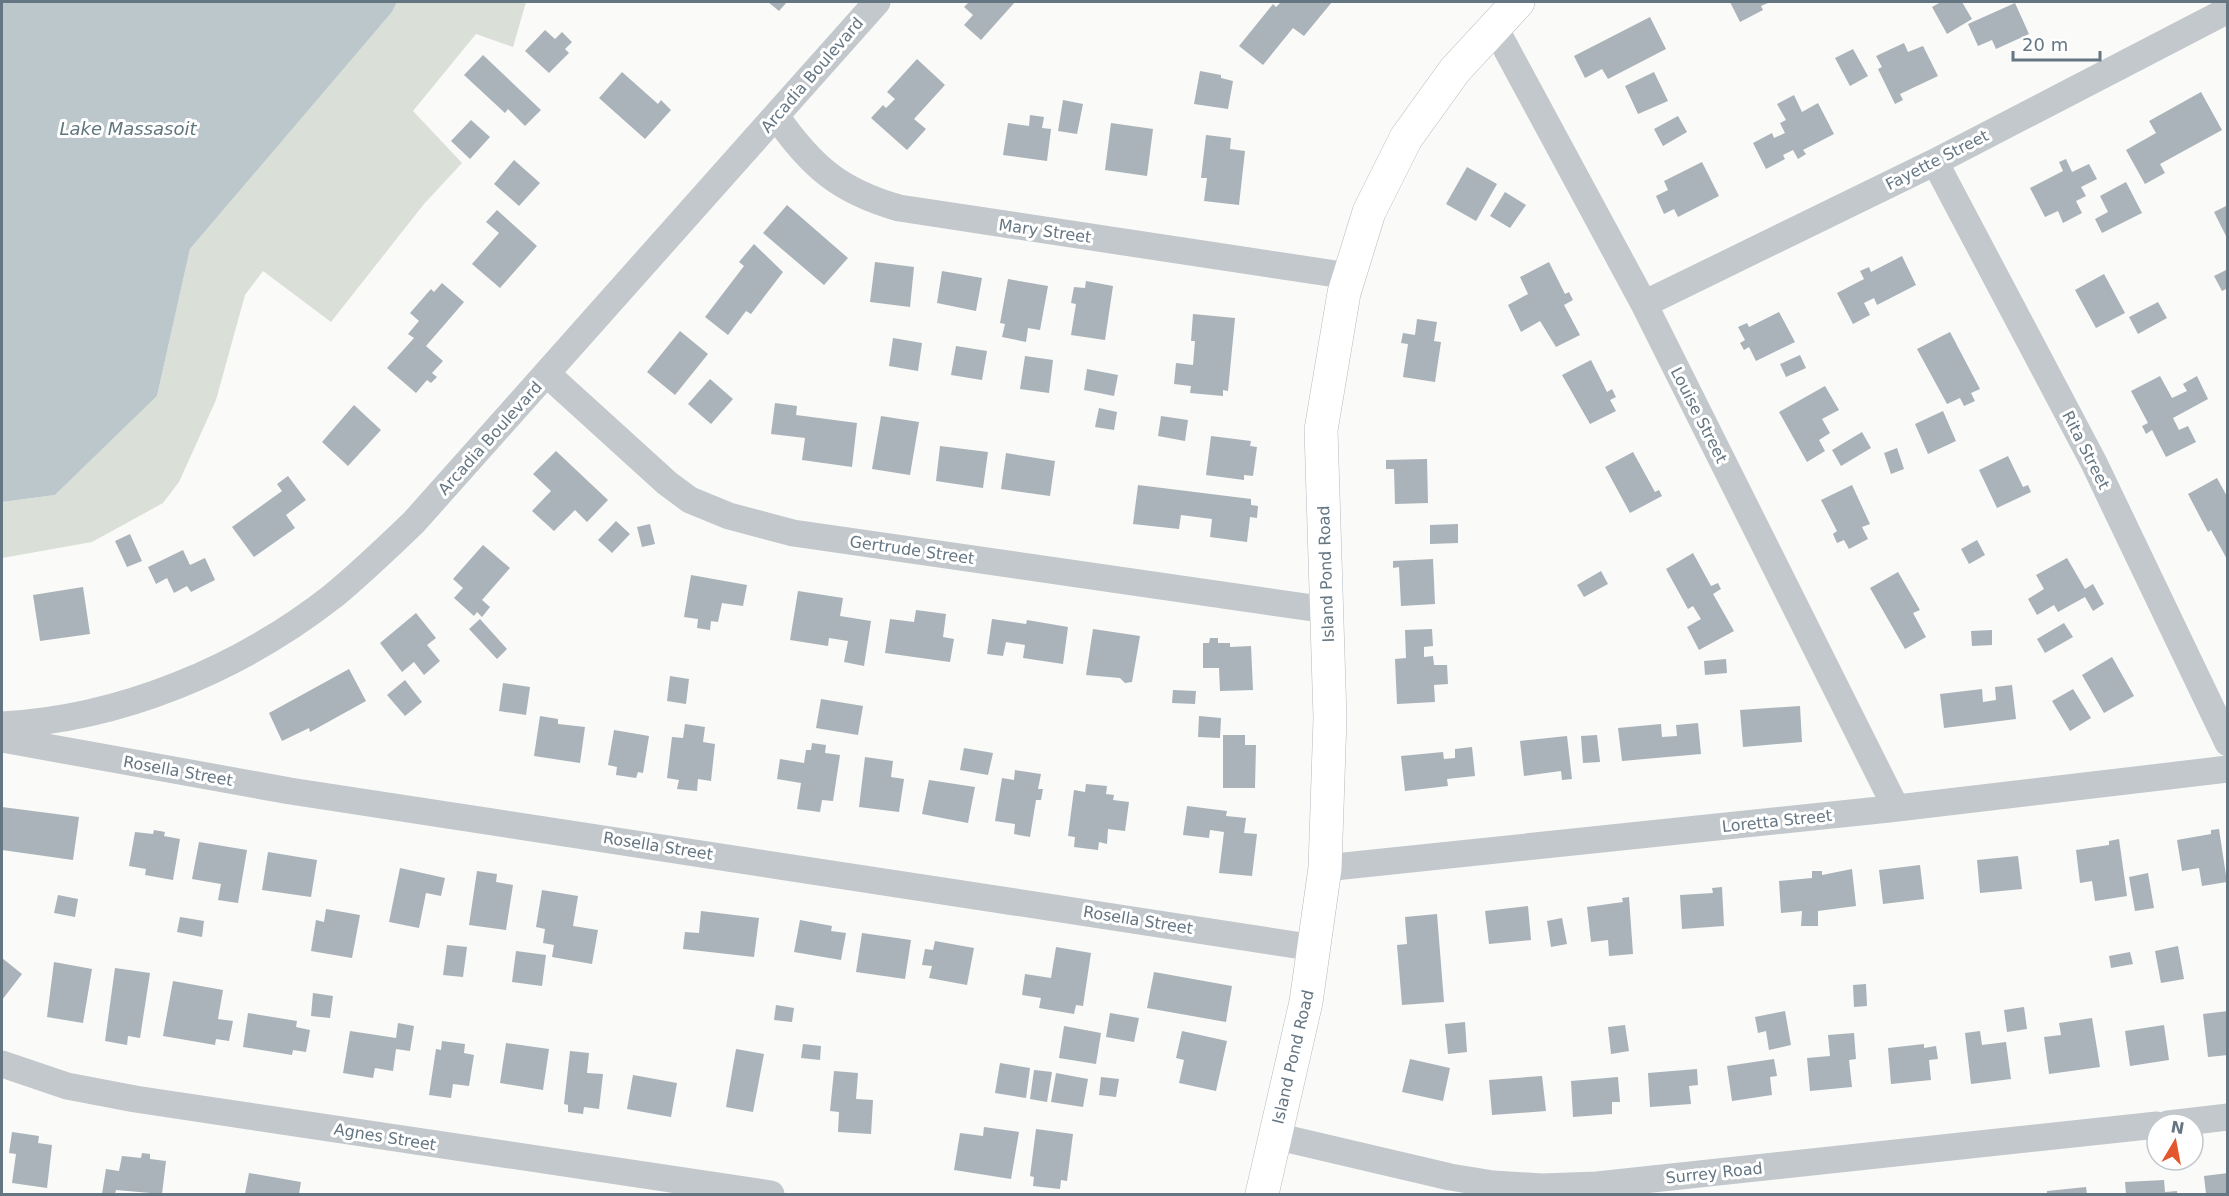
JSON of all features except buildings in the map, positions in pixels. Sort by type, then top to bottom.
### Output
[{"type":"main road","name":"Island Pond Road","points":[[1262,1194],[1297,1047],[1315,948],[1325,868],[1330,718],[1321,430],[1334,338],[1348,276],[1369,212],[1406,138],[1455,70],[1518,2]]},
{"type":"street","name":"Arcadia Boulevard","points":[[2,725],[84,713],[151,694],[216,668],[277,635],[333,595],[414,522],[877,2]]},
{"type":"street","name":"Fayette Street","points":[[1644,304],[1935,162],[2228,10]]},
{"type":"street","name":"Louise Street","points":[[1494,26],[1644,304],[1896,808]]},
{"type":"street","name":"Mary Street","points":[[776,116],[811,161],[829,177],[860,195],[899,208],[1348,276]]},
{"type":"street","name":"Rita Street","points":[[1935,162],[2094,463],[2228,743]]},
{"type":"street","name":"Gertrude Street","points":[[547,374],[673,488],[709,508],[750,522],[794,533],[1327,610]]},
{"type":"street","name":"Rosella Street","points":[[2,739],[290,791],[1315,948]]},
{"type":"street","name":"Loretta Street","points":[[1325,868],[1896,808],[2228,769]]},
{"type":"street","name":"Agnes Street","points":[[2,1064],[67,1086],[135,1099],[771,1194]]},
{"type":"street","points":[[2205,1120],[2228,1117]]},
{"type":"street","name":"Surrey Road","points":[[1275,1136],[1504,1190],[1597,1185],[2145,1126]]},
{"type":"shaded area","points":[[397,2],[526,2],[513,47],[476,34],[413,111],[462,163],[424,204],[331,322],[263,271],[245,295],[216,400],[179,482],[163,503],[92,542],[2,558],[2,502],[55,495],[157,396],[190,249],[392,12]]},
{"type":"water","name":"Lake Massasoit","points":[[2,2],[397,2],[392,12],[190,249],[157,396],[55,495],[2,502]]}]
